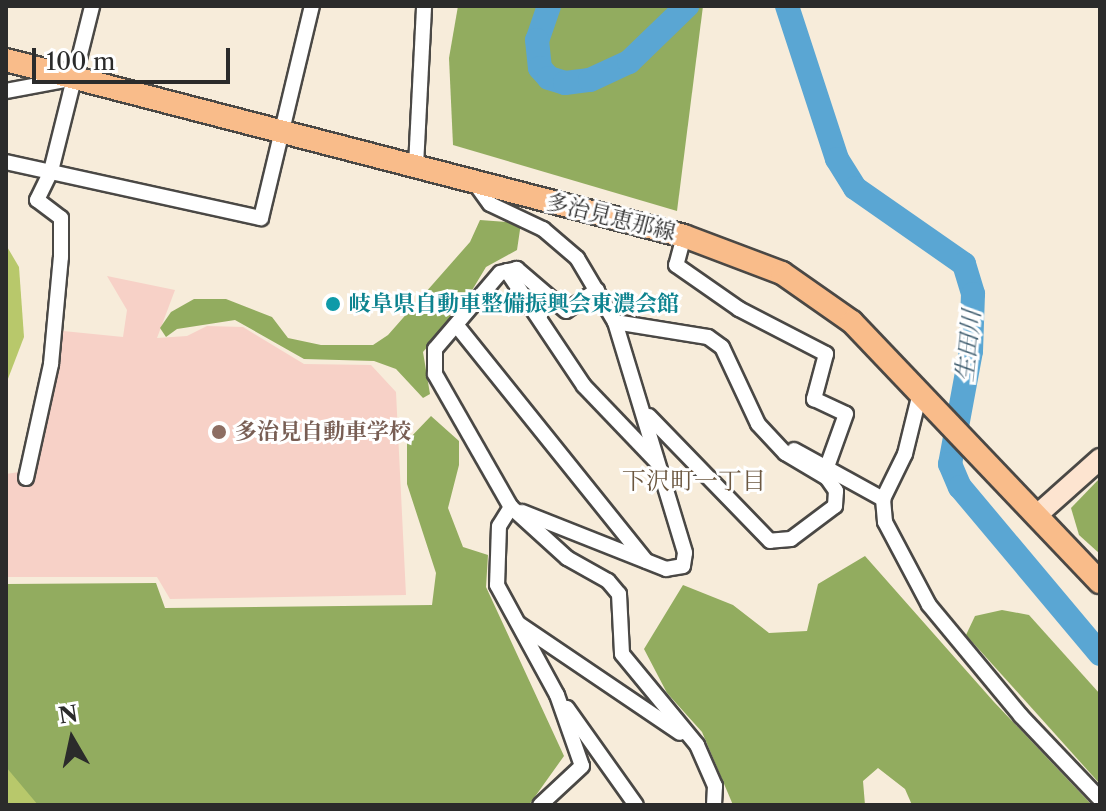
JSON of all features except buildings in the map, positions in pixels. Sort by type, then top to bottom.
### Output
[{"type":"main road","name":"多治見恵那線","points":[[6,60],[684,236],[782,273],[817,294],[920,393],[1100,582]]},
{"type":"main road","points":[[1036,516],[1100,459]]},
{"type":"street","points":[[26,478],[57,322],[61,218],[37,200],[51,171],[92,6]]},
{"type":"street","points":[[6,162],[261,218],[312,6]]},
{"type":"street","points":[[416,166],[424,6]]},
{"type":"street","points":[[6,91],[75,78]]},
{"type":"street","points":[[474,182],[490,204],[543,229],[577,258],[615,322],[646,413],[685,553],[683,566],[666,569],[511,507]]},
{"type":"street","points":[[684,236],[676,265],[739,309],[826,354],[814,399],[846,414],[828,464]]},
{"type":"street","points":[[597,290],[566,311],[517,269],[507,271],[487,286],[458,327],[435,349],[435,374],[511,507],[567,558],[608,581],[619,594],[622,654],[697,745],[715,786],[714,805]]},
{"type":"street","points":[[507,271],[584,386],[660,465]]},
{"type":"street","points":[[615,322],[708,337],[722,347],[758,424],[836,491],[835,506],[791,539],[770,541],[646,413]]},
{"type":"street","points":[[458,327],[646,561]]},
{"type":"street","points":[[920,393],[905,454],[883,499],[885,522],[929,605],[1021,716],[1100,799]]},
{"type":"street","points":[[779,443],[828,464],[883,499]]},
{"type":"street","points":[[511,507],[499,526],[494,564],[497,585],[557,695],[636,805]]},
{"type":"street","points":[[515,621],[697,745]]},
{"type":"street","points":[[540,805],[582,766],[557,695]]},
{"type":"shaded area","name":"多治見自動車学校","points":[[107,276],[175,290],[157,338],[187,336],[207,326],[243,327],[304,364],[371,365],[396,392],[406,595],[170,599],[157,577],[6,577],[6,474],[32,470],[63,331],[123,337],[127,310]]},
{"type":"green space","points":[[458,6],[703,6],[677,211],[453,145],[449,58]]},
{"type":"green space","points":[[480,220],[521,223],[517,250],[486,267],[462,307],[423,352],[430,394],[423,398],[396,369],[374,361],[304,359],[235,320],[177,329],[166,337],[160,328],[171,312],[194,299],[226,299],[272,317],[288,338],[321,345],[373,345],[388,335],[470,242]]},
{"type":"green space","points":[[6,245],[19,267],[24,337],[6,384]]},
{"type":"green space","points":[[431,416],[459,441],[459,465],[448,508],[463,547],[488,555],[486,587],[564,756],[529,805],[38,805],[6,767],[6,584],[156,583],[165,608],[432,605],[436,573],[407,484],[407,441]]},
{"type":"green space","points":[[1100,478],[1100,554],[1079,535],[1071,508]]},
{"type":"green space","points":[[865,556],[994,702],[1092,805],[912,805],[905,789],[878,768],[863,781],[865,805],[733,805],[702,732],[667,693],[644,649],[683,585],[733,605],[769,633],[807,631],[818,584]]},
{"type":"green space","points":[[1002,610],[1029,615],[1100,694],[1100,784],[966,635],[975,616]]},
{"type":"green space","points":[[6,691],[75,805],[6,805]]},
{"type":"waterway","name":"生田川","points":[[549,6],[537,40],[540,68],[549,78],[565,83],[590,80],[629,62],[687,6]]},
{"type":"waterway","name":"生田川","points":[[787,6],[837,159],[855,188],[964,264],[973,294],[971,351],[950,464],[960,487],[1100,654]]},
{"type":"place","name":"岐阜県自動車整備振興会東濃会館","points":[[333,304]]},
{"type":"place","name":"多治見自動車学校","points":[[219,432]]},
{"type":"district","name":"下沢町一丁目","points":[[694,481]]}]
